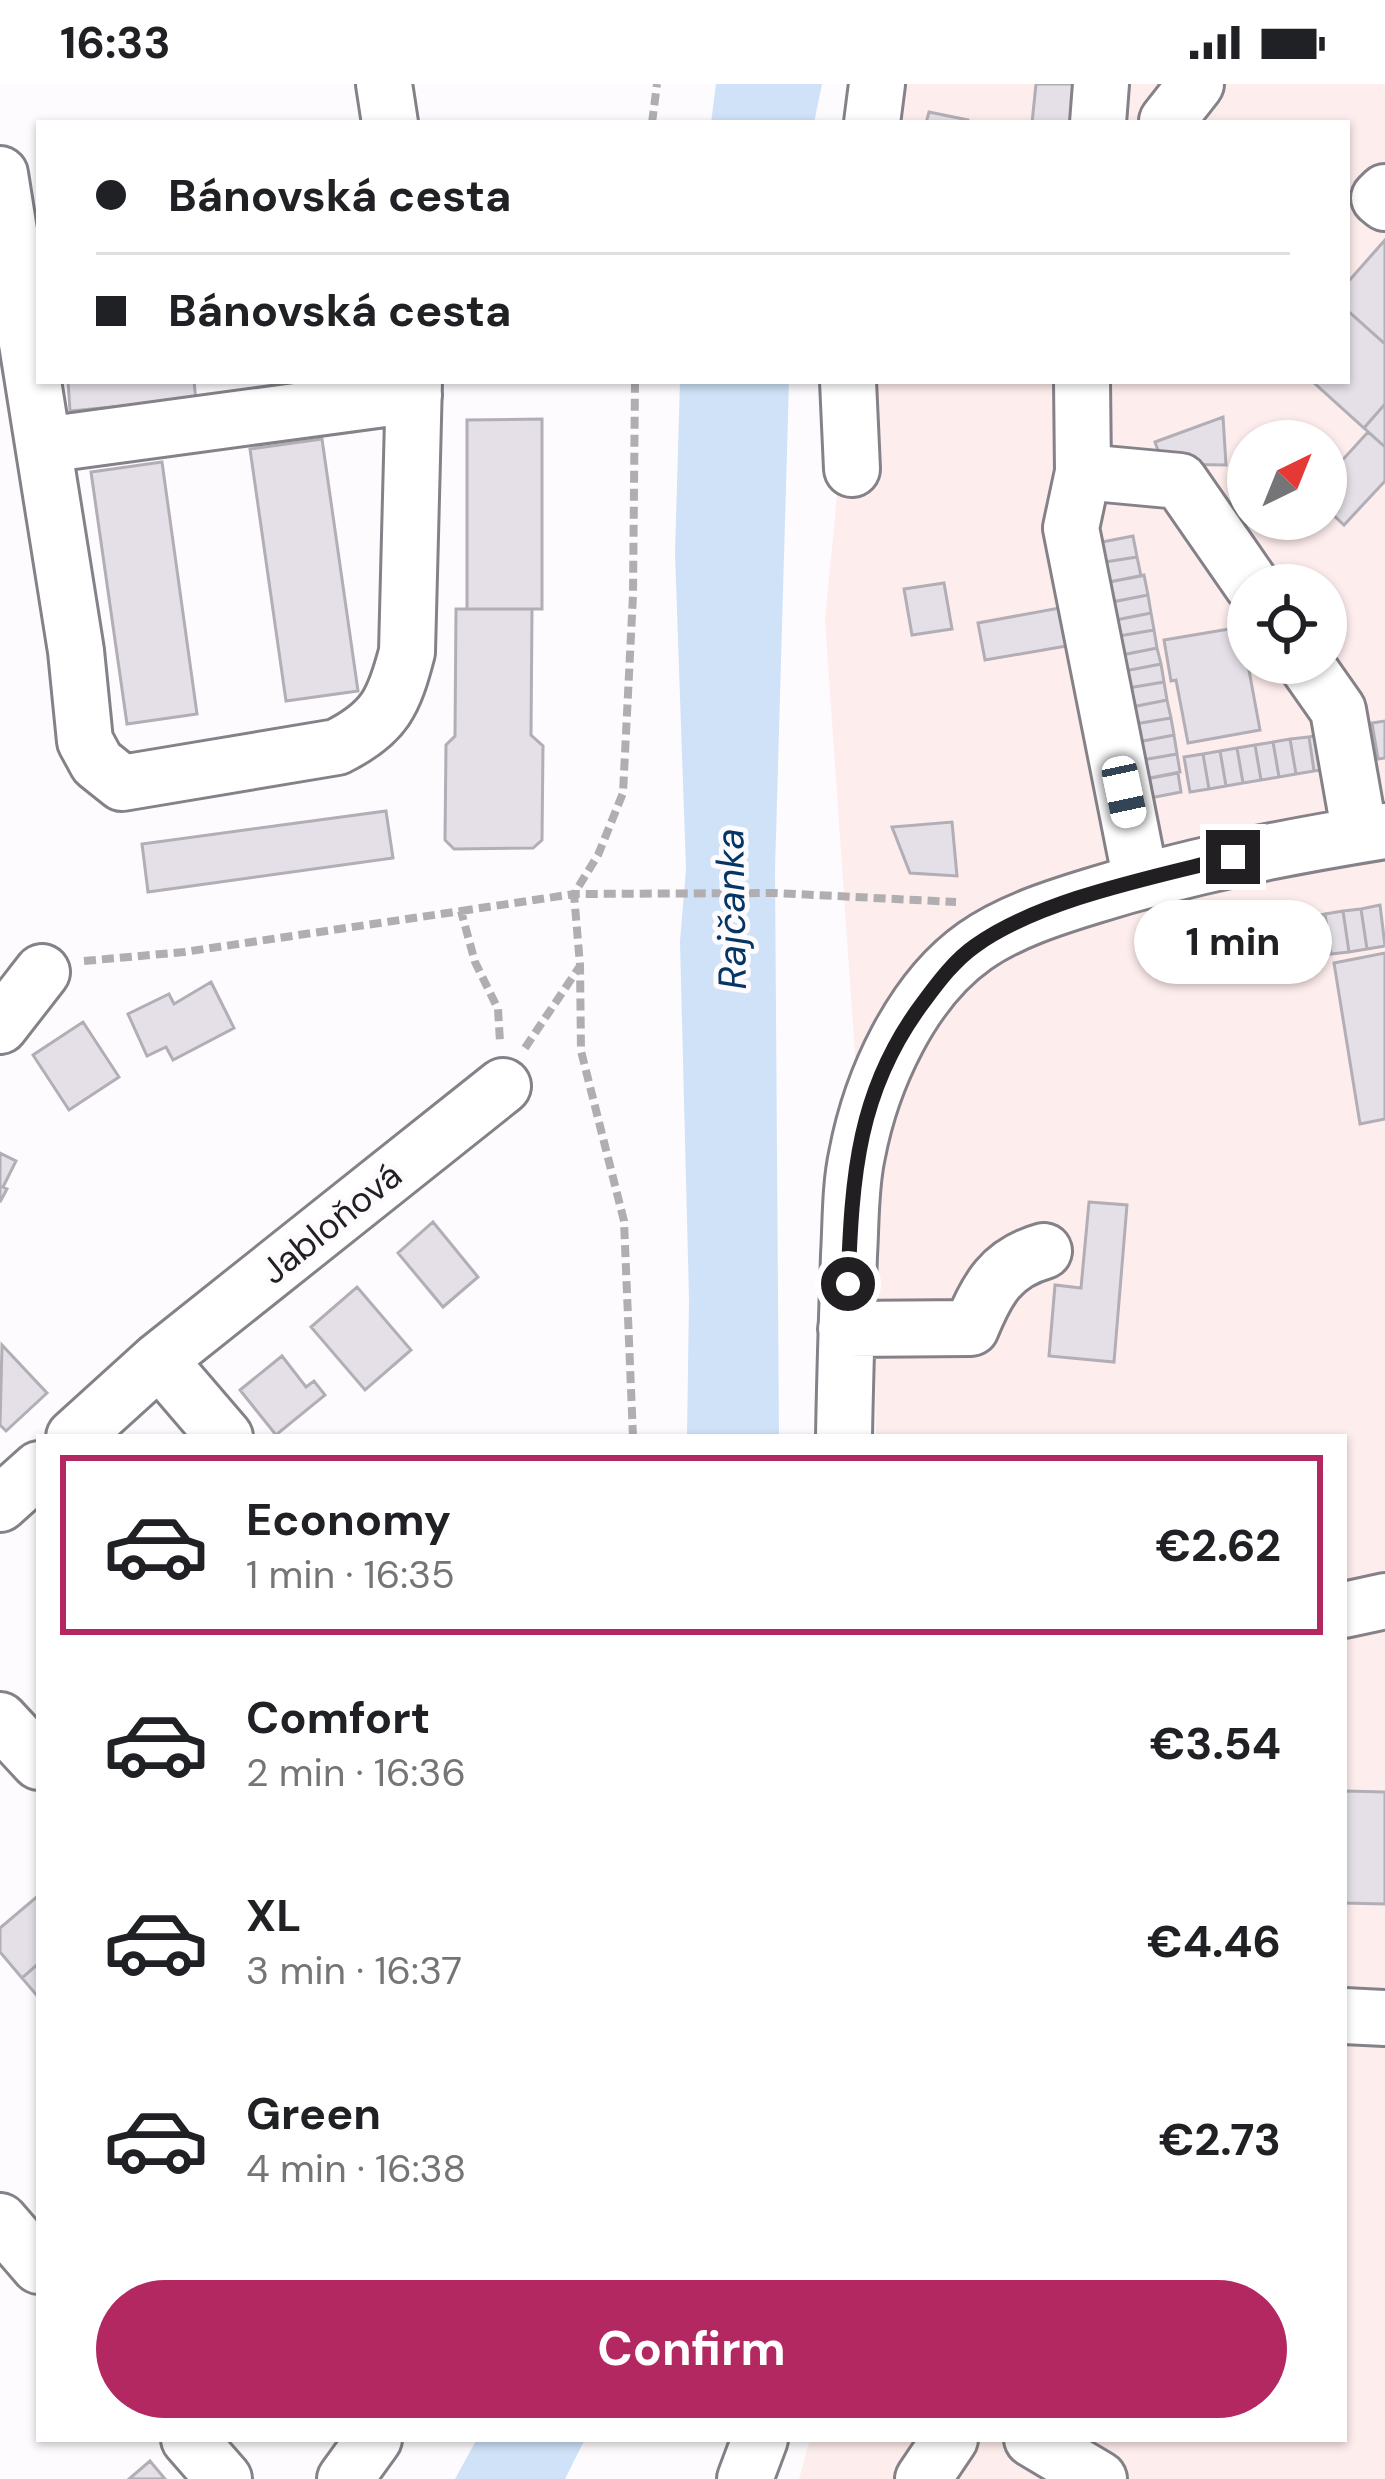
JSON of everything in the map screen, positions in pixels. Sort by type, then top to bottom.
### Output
[{"type":"street","points":[[384,84],[390,120]]},
{"type":"street","points":[[872,120],[877,84]]},
{"type":"street","points":[[1098,120],[1101,84]]},
{"type":"street","points":[[0,174],[76,651],[85,741],[97,764],[122,783],[337,747],[367,732],[384,713],[396,693],[407,652],[414,388],[44,445]]},
{"type":"street","points":[[1385,192],[1379,198],[1385,203]]},
{"type":"street","points":[[848,384],[852,469]]},
{"type":"street","points":[[1082,384],[1083,472],[1071,528],[1142,880]]},
{"type":"street","points":[[1083,472],[1180,481],[1237,564]]},
{"type":"street","points":[[844,1434],[855,1161],[868,1105],[889,1054],[911,1018],[974,946],[1029,919],[1142,880],[1233,857],[1372,833],[1337,710],[1319,684]]},
{"type":"street","points":[[0,1026],[42,972]]},
{"type":"street","name":"Jabloňová","points":[[77,1434],[159,1360],[503,1086]]},
{"type":"street","points":[[846,1329],[971,1328],[995,1276],[1022,1257],[1044,1251]]},
{"type":"street","points":[[159,1360],[222,1434]]},
{"type":"street","points":[[0,1504],[36,1471]]},
{"type":"street","points":[[1347,1609],[1385,1600]]},
{"type":"street","points":[[0,1720],[36,1759]]},
{"type":"street","points":[[1347,2016],[1385,2018]]},
{"type":"street","points":[[0,2221],[36,2263]]},
{"type":"street","points":[[193,2442],[224,2479]]},
{"type":"street","points":[[345,2479],[372,2442]]},
{"type":"street","points":[[745,2479],[759,2442]]},
{"type":"street","points":[[923,2479],[948,2442]]},
{"type":"street","points":[[1037,2442],[1099,2479]]},
{"type":"path","points":[[652,120],[657,84]]},
{"type":"path","points":[[633,1434],[624,1221],[581,1051],[574,894],[598,855],[623,793],[633,595],[635,384]]},
{"type":"path","points":[[42,972],[74,962],[184,952],[574,894],[775,893],[978,902]]},
{"type":"path","points":[[461,911],[475,962],[498,1009],[503,1086]]},
{"type":"path","points":[[503,1086],[543,1015],[580,965]]},
{"type":"shaded area","points":[[877,84],[1385,84],[1385,2479],[799,2479],[809,2442],[1347,2442],[1347,1434],[876,1434],[875,1345],[825,620],[848,384],[1350,384],[1350,120],[872,120]]},
{"type":"water","points":[[716,84],[822,84],[815,120],[711,120]]},
{"type":"water","name":"Rajčanka","points":[[680,384],[789,384],[775,871],[779,1434],[687,1434],[689,1299],[680,941],[686,869],[675,553]]},
{"type":"water","points":[[475,2442],[584,2442],[565,2479],[455,2479]]},
{"type":"building","points":[[1036,84],[1078,84],[1075,120],[1032,120]]},
{"type":"building","points":[[929,112],[968,120],[927,120]]},
{"type":"building","points":[[1385,240],[1385,344],[1350,313],[1350,280]]},
{"type":"building","points":[[1350,313],[1385,344],[1385,404],[1364,428],[1315,384],[1350,384]]},
{"type":"building","points":[[68,384],[194,384],[196,401],[125,423],[124,406],[70,411]]},
{"type":"building","points":[[1385,404],[1385,447],[1364,428]]},
{"type":"building","points":[[1223,417],[1226,465],[1163,464],[1155,442]]},
{"type":"building","points":[[542,419],[542,609],[467,609],[467,420]]},
{"type":"building","points":[[1368,432],[1385,447],[1385,481],[1347,522],[1347,455]]},
{"type":"building","points":[[322,439],[358,691],[286,701],[250,449]]},
{"type":"building","points":[[162,462],[197,714],[127,724],[91,472]]},
{"type":"building","points":[[1133,536],[1137,557],[1105,562],[1102,542]]},
{"type":"building","points":[[1137,557],[1141,576],[1109,582],[1105,562]]},
{"type":"building","points":[[1144,575],[1148,595],[1112,602],[1109,582]]},
{"type":"building","points":[[944,583],[952,629],[912,635],[904,589]]},
{"type":"building","points":[[1148,595],[1151,613],[1116,620],[1112,602]]},
{"type":"building","points":[[1065,607],[1072,645],[985,660],[978,623]]},
{"type":"building","points":[[456,609],[532,609],[531,735],[543,746],[542,840],[533,848],[454,849],[445,840],[446,745],[455,736]]},
{"type":"building","points":[[1151,613],[1154,630],[1119,636],[1116,620]]},
{"type":"building","points":[[1227,629],[1227,684],[1252,684],[1260,730],[1188,743],[1164,640]]},
{"type":"building","points":[[1154,630],[1157,648],[1122,655],[1119,636]]},
{"type":"building","points":[[1157,648],[1161,664],[1125,671],[1122,655]]},
{"type":"building","points":[[1161,664],[1164,682],[1128,688],[1125,671]]},
{"type":"building","points":[[1164,682],[1167,700],[1132,707],[1128,688]]},
{"type":"building","points":[[1167,700],[1171,718],[1135,724],[1132,707]]},
{"type":"building","points":[[1171,718],[1174,735],[1138,742],[1135,724]]},
{"type":"building","points":[[1385,721],[1385,758],[1378,759],[1372,723]]},
{"type":"building","points":[[1328,733],[1333,768],[1314,771],[1309,737]]},
{"type":"building","points":[[1174,735],[1177,754],[1142,760],[1138,742]]},
{"type":"building","points":[[1309,737],[1314,771],[1296,774],[1290,739]]},
{"type":"building","points":[[1290,739],[1296,774],[1279,777],[1273,742]]},
{"type":"building","points":[[1273,742],[1279,777],[1261,780],[1255,745]]},
{"type":"building","points":[[1255,745],[1261,780],[1243,783],[1237,748]]},
{"type":"building","points":[[1237,748],[1243,783],[1226,786],[1220,751]]},
{"type":"building","points":[[1220,751],[1226,786],[1209,789],[1203,754]]},
{"type":"building","points":[[1177,754],[1180,772],[1145,779],[1142,760]]},
{"type":"building","points":[[1203,754],[1209,789],[1190,792],[1184,757]]},
{"type":"building","points":[[1178,773],[1181,792],[1150,798],[1146,779]]},
{"type":"building","points":[[386,811],[393,858],[148,892],[142,844]]},
{"type":"building","points":[[952,822],[957,876],[910,873],[892,827]]},
{"type":"building","points":[[1380,905],[1385,946],[1367,949],[1361,909]]},
{"type":"building","points":[[1361,909],[1367,949],[1349,952],[1343,911]]},
{"type":"building","points":[[1343,911],[1349,952],[1331,954],[1325,914]]},
{"type":"building","points":[[1325,914],[1331,954],[1314,957],[1308,917]]},
{"type":"building","points":[[1308,917],[1314,957],[1297,960],[1290,920]]},
{"type":"building","points":[[1290,920],[1297,960],[1278,963],[1272,923]]},
{"type":"building","points":[[1272,923],[1278,963],[1262,965],[1255,925]]},
{"type":"building","points":[[1255,925],[1262,965],[1244,968],[1238,928]]},
{"type":"building","points":[[1238,928],[1244,968],[1226,971],[1219,931]]},
{"type":"building","points":[[1219,931],[1226,971],[1208,974],[1201,934]]},
{"type":"building","points":[[1201,934],[1208,974],[1191,977],[1185,936]]},
{"type":"building","points":[[1185,936],[1191,977],[1169,980],[1163,940]]},
{"type":"building","points":[[1385,953],[1385,1119],[1360,1124],[1334,963]]},
{"type":"building","points":[[211,982],[234,1028],[173,1060],[166,1047],[147,1056],[128,1014],[169,994],[174,1004]]},
{"type":"building","points":[[83,1022],[119,1077],[69,1110],[33,1055]]},
{"type":"building","points":[[0,1153],[16,1161],[0,1202]]},
{"type":"building","points":[[1089,1202],[1127,1205],[1114,1362],[1049,1356],[1055,1285],[1081,1288]]},
{"type":"building","points":[[433,1222],[478,1277],[443,1307],[398,1253]]},
{"type":"building","points":[[357,1287],[411,1350],[365,1390],[311,1327]]},
{"type":"building","points":[[2,1345],[47,1393],[6,1431],[0,1425]]},
{"type":"building","points":[[282,1356],[306,1387],[314,1381],[325,1395],[275,1434],[240,1390]]},
{"type":"building","points":[[1347,1791],[1385,1792],[1385,1904],[1347,1903]]},
{"type":"building","points":[[36,1898],[36,1966],[22,1978],[0,1952],[0,1928]]},
{"type":"building","points":[[36,1966],[36,1994],[22,1978]]},
{"type":"building","points":[[150,2461],[165,2479],[129,2479]]},
{"type":"route","points":[[848,1284],[855,1161],[868,1105],[889,1054],[911,1018],[955,964],[974,946],[1009,927],[1070,903],[1233,857]]}]
